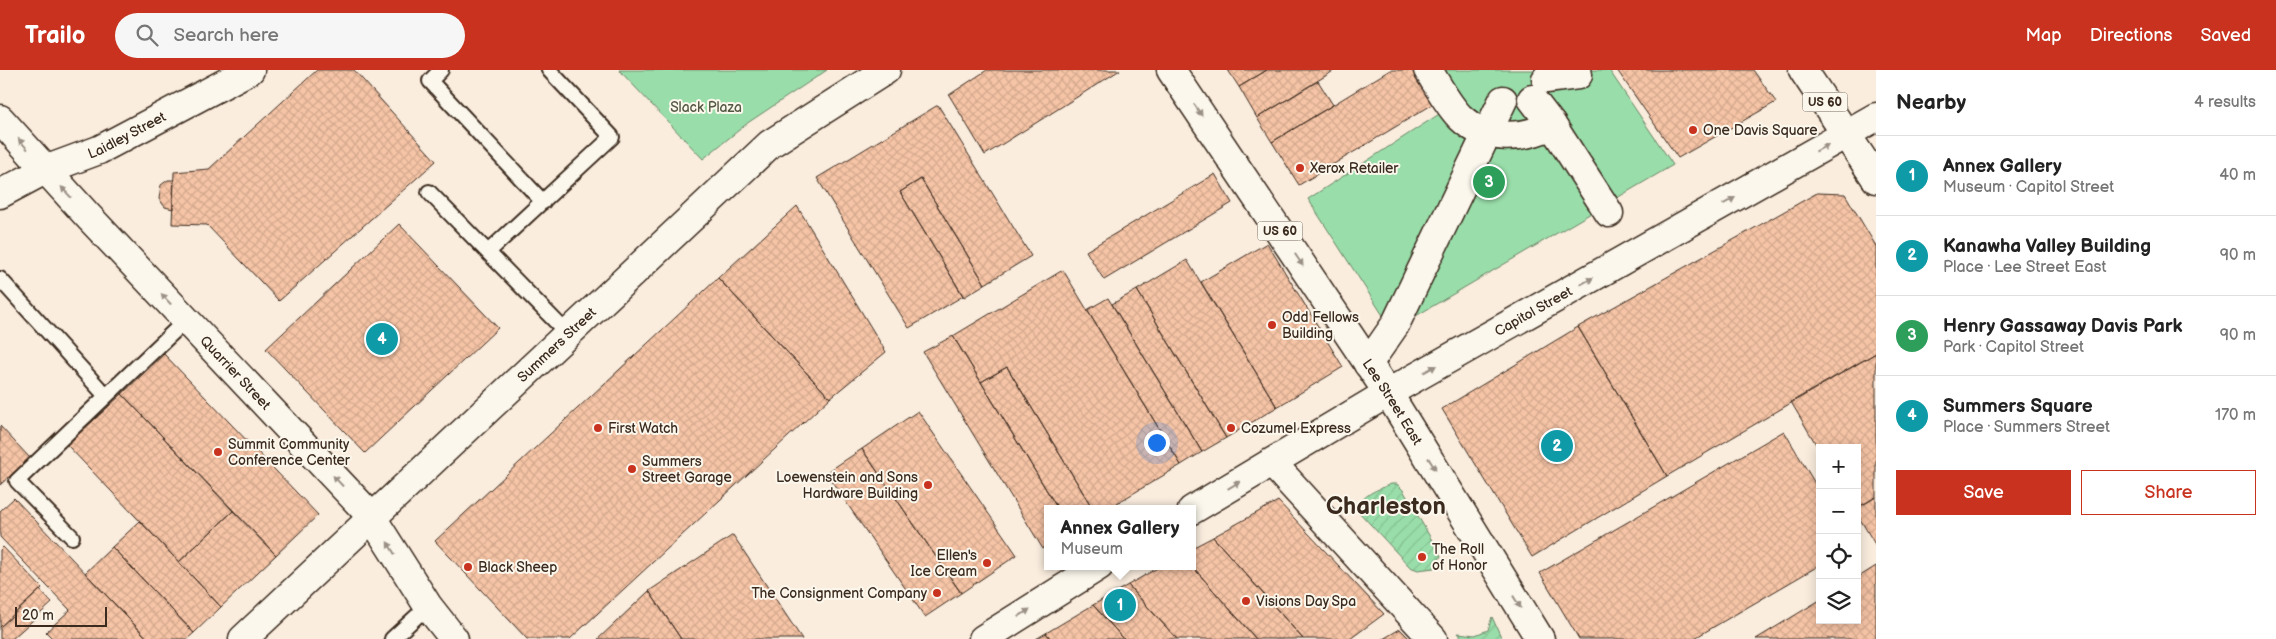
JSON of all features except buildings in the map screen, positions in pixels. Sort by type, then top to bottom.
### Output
[{"type":"street","name":"Laidley Street","points":[[0,194],[45,170],[99,150],[250,70]]},
{"type":"street","name":"Summers Street","points":[[243,639],[371,516],[770,144],[886,70]]},
{"type":"street","name":"Lee Street East","points":[[1171,70],[1388,393],[1540,639]]},
{"type":"street","points":[[1428,70],[1460,118],[1482,132],[1505,136],[1524,135],[1552,125]]},
{"type":"street","points":[[1577,70],[1578,75],[1539,89],[1552,125],[1609,213]]},
{"type":"street","name":"US 60","points":[[1803,70],[1876,179]]},
{"type":"street","points":[[1368,364],[1395,325],[1504,100]]},
{"type":"street","name":"Capitol Street","points":[[1196,508],[1388,393],[1876,117]]},
{"type":"street","name":"Quarrier Street","points":[[0,119],[45,170],[371,516],[428,606],[454,639]]},
{"type":"street","points":[[1272,463],[1434,639]]},
{"type":"street","points":[[983,639],[1094,570]]},
{"type":"lane","points":[[441,70],[430,81],[543,202]]},
{"type":"lane","points":[[488,252],[612,137],[549,70]]},
{"type":"lane","points":[[429,192],[567,334]]},
{"type":"lane","points":[[0,279],[106,396]]},
{"type":"lane","points":[[72,537],[17,480],[186,320]]},
{"type":"lane","points":[[392,639],[428,606]]},
{"type":"green space","name":"Slack Plaza","points":[[619,70],[827,70],[749,122],[703,159]]},
{"type":"green space","points":[[1422,70],[1609,70],[1673,165],[1409,320],[1384,317],[1308,199],[1447,109]]},
{"type":"green space","points":[[1391,484],[1397,484],[1403,490],[1441,556],[1434,568],[1418,570],[1410,567],[1357,510],[1366,496]]},
{"type":"green space","points":[[1492,617],[1502,639],[1463,639],[1458,633],[1475,635],[1488,630]]},
{"type":"place","name":"One Davis Square","points":[[1693,130]]},
{"type":"place","name":"Xerox Retailer","points":[[1300,168]]},
{"type":"place","name":"Henry Gassaway Davis Park","points":[[1489,182]]},
{"type":"place","name":"Odd Fellows Building","points":[[1272,325]]},
{"type":"place","name":"Summers Square","points":[[382,339]]},
{"type":"place","name":"First Watch","points":[[598,428]]},
{"type":"place","name":"Cozumel Express","points":[[1231,428]]},
{"type":"place","name":"Kanawha Valley Building","points":[[1557,446]]},
{"type":"place","name":"Summit Community Conference Center","points":[[218,452]]},
{"type":"place","name":"Summers Street Garage","points":[[632,469]]},
{"type":"place","name":"Loewenstein and Sons Hardware Building","points":[[928,485]]},
{"type":"place","name":"The Roll of Honor","points":[[1422,557]]},
{"type":"place","name":"Ellen's Ice Cream","points":[[987,563]]},
{"type":"place","name":"Black Sheep","points":[[468,567]]},
{"type":"place","name":"The Consignment Company","points":[[937,593]]},
{"type":"place","name":"Visions Day Spa","points":[[1246,601]]},
{"type":"place","name":"Annex Gallery","points":[[1120,605]]},
{"type":"district","name":"Charleston","points":[[1386,506]]}]
